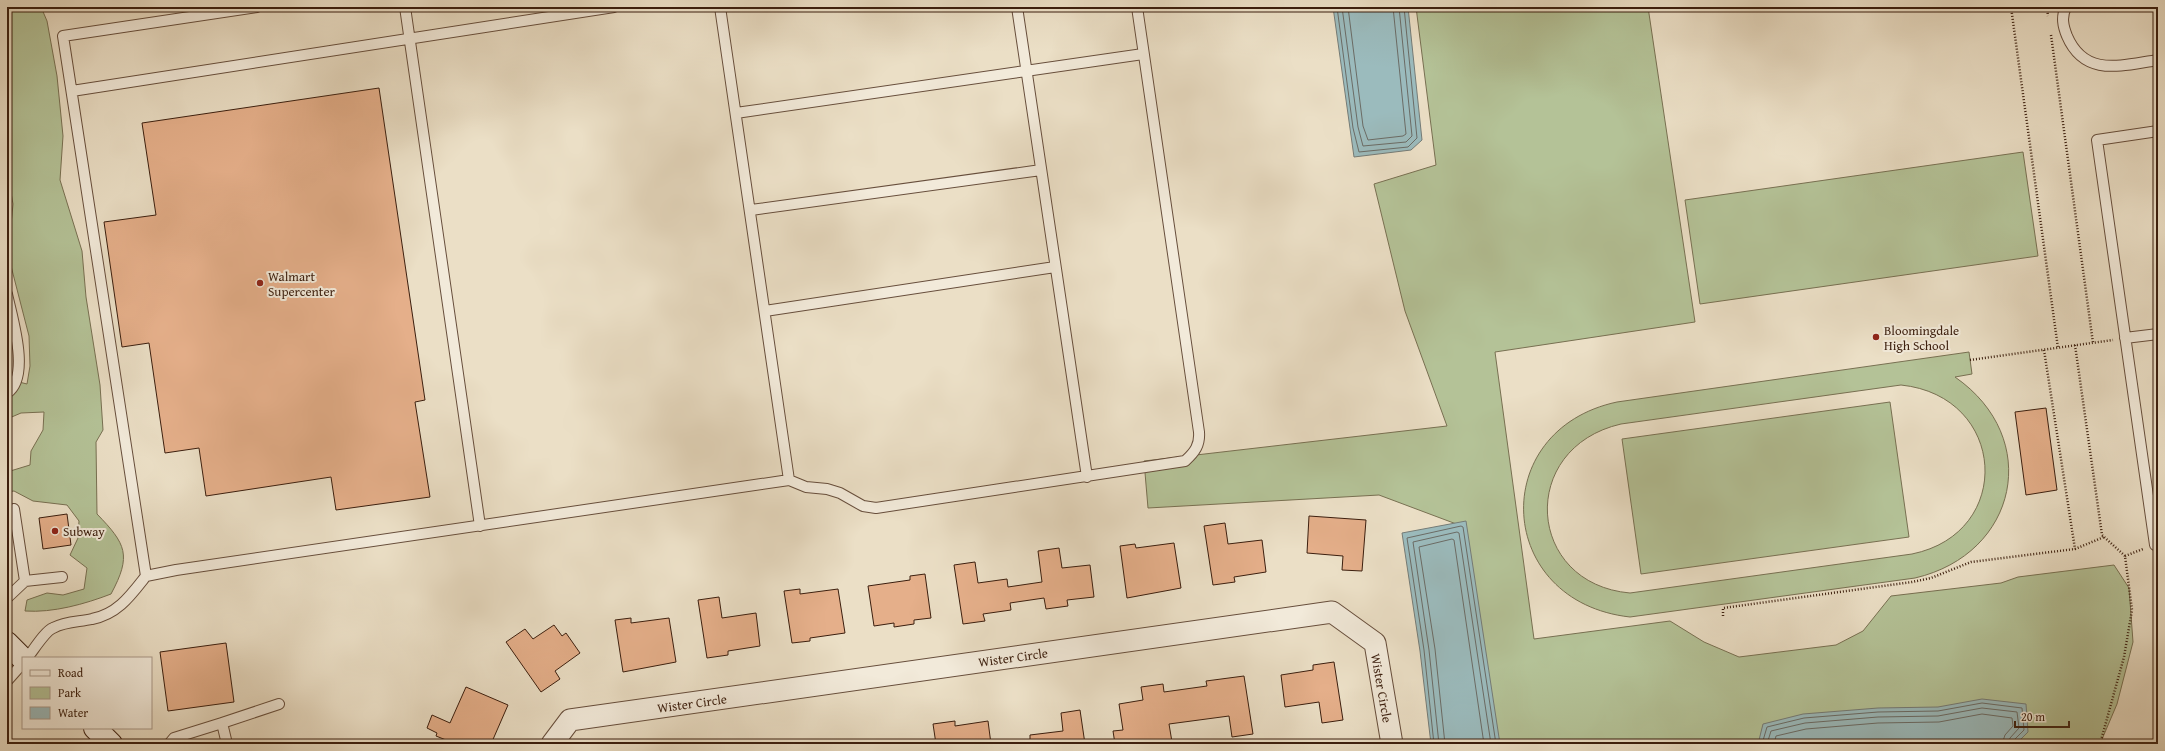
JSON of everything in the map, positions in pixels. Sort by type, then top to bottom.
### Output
[{"type":"main road","points":[[7,643],[22,658]]},
{"type":"main road","points":[[96,729],[111,744]]},
{"type":"street","name":"Wister Circle","points":[[552,744],[570,720],[1332,612],[1375,644],[1392,744]]},
{"type":"lane","points":[[146,576],[63,36],[257,7]]},
{"type":"lane","points":[[404,7],[480,526]]},
{"type":"lane","points":[[72,91],[614,7]]},
{"type":"lane","points":[[720,7],[789,480]]},
{"type":"lane","points":[[1017,7],[1087,477]]},
{"type":"lane","points":[[28,657],[52,628],[74,621],[92,620],[109,614],[124,602],[146,576],[789,480],[806,487],[827,489],[840,493],[863,506],[876,508],[1185,462],[1193,454],[1199,443],[1137,7]]},
{"type":"lane","points":[[2066,7],[2062,14],[2064,28],[2073,49],[2090,63],[2110,67],[2158,60]]},
{"type":"lane","points":[[736,113],[1144,54]]},
{"type":"lane","points":[[2156,545],[2097,140],[2158,131]]},
{"type":"lane","points":[[750,210],[1041,170]]},
{"type":"lane","points":[[765,311],[1055,267]]},
{"type":"lane","points":[[7,294],[20,365],[18,378],[7,393]]},
{"type":"lane","points":[[2125,338],[2158,334]]},
{"type":"lane","points":[[14,509],[25,581]]},
{"type":"lane","points":[[7,598],[25,581],[62,577]]},
{"type":"lane","points":[[7,682],[22,663]]},
{"type":"lane","points":[[169,744],[174,738],[279,704]]},
{"type":"lane","points":[[222,723],[227,744]]},
{"type":"path","points":[[2011,7],[2058,348]]},
{"type":"path","points":[[2047,7],[2049,23]]},
{"type":"path","points":[[2050,30],[2093,343]]},
{"type":"path","points":[[1970,360],[2125,338]]},
{"type":"path","points":[[2075,345],[2102,535],[2125,556],[2132,610],[2124,657],[2100,744]]},
{"type":"path","points":[[2044,350],[2075,549]]},
{"type":"path","points":[[1723,616],[1723,608],[1912,582],[1931,578],[1957,566],[1971,562],[2075,549],[2104,537]]},
{"type":"path","points":[[2125,556],[2156,545]]},
{"type":"green space","points":[[7,7],[41,7],[47,21],[57,76],[63,136],[60,180],[82,251],[86,297],[100,385],[103,430],[96,442],[97,514],[107,524],[120,542],[123,551],[122,569],[111,594],[69,607],[47,611],[25,611],[27,600],[47,593],[63,595],[84,589],[87,568],[70,555],[78,538],[79,521],[67,505],[33,501],[14,491],[7,492],[7,472],[30,465],[31,451],[43,430],[44,412],[21,413],[7,419],[7,379],[27,384],[30,366],[29,336],[11,266],[10,235],[13,204],[8,176]]},
{"type":"green space","points":[[1416,7],[1648,7],[1695,322],[1495,352],[1534,639],[1670,621],[1704,642],[1739,657],[1836,645],[1863,631],[1891,596],[2001,583],[2018,577],[2114,565],[2129,588],[2133,642],[2117,704],[2100,744],[1491,744],[1459,525],[1379,495],[1148,508],[1144,461],[1447,426],[1405,311],[1374,184],[1436,165]]},
{"type":"green space","points":[[2023,152],[2038,256],[1700,304],[1685,200]]},
{"type":"green space","points":[[1969,352],[1972,374],[1955,377],[1983,402],[2000,431],[2008,461],[2007,491],[1996,520],[1977,545],[1950,565],[1915,578],[1630,617],[1585,605],[1553,581],[1532,550],[1524,514],[1528,478],[1545,445],[1574,419],[1617,402]],"holes":[[[1901,385],[1936,395],[1962,413],[1978,438],[1985,466],[1982,494],[1969,520],[1945,541],[1912,554],[1630,593],[1595,584],[1570,566],[1554,542],[1548,514],[1551,486],[1564,459],[1587,438],[1621,424]]]},
{"type":"green space","points":[[1890,402],[1909,537],[1641,574],[1622,439]]},
{"type":"water","points":[[1333,7],[1408,7],[1422,140],[1411,150],[1354,157]]},
{"type":"water","points":[[1466,521],[1500,744],[1431,744],[1420,651],[1402,533]]},
{"type":"water","points":[[1982,699],[2026,704],[2028,732],[2016,744],[1758,744],[1763,724],[1803,714],[1878,708],[1938,707]]},
{"type":"building","name":"Walmart Supercenter","points":[[379,88],[425,400],[415,402],[430,497],[336,510],[331,477],[206,496],[199,448],[165,453],[149,343],[122,347],[104,222],[156,215],[142,123]]},
{"type":"building","points":[[2046,408],[2057,490],[2026,495],[2015,412]]},
{"type":"building","name":"Subway","points":[[67,514],[71,545],[43,549],[39,518]]},
{"type":"building","points":[[1309,516],[1366,520],[1362,571],[1342,570],[1343,556],[1307,553]]},
{"type":"building","points":[[1225,523],[1228,544],[1262,540],[1266,572],[1234,577],[1235,582],[1213,585],[1204,526]]},
{"type":"building","points":[[1174,543],[1181,588],[1127,598],[1120,546],[1135,544],[1136,548]]},
{"type":"building","points":[[1059,548],[1062,568],[1090,565],[1094,597],[1067,600],[1068,606],[1046,609],[1044,598],[1010,603],[1011,610],[983,614],[985,621],[963,624],[954,565],[975,562],[978,583],[1007,579],[1008,587],[1042,582],[1038,551]]},
{"type":"building","points":[[925,574],[931,618],[914,620],[914,624],[894,627],[894,623],[874,626],[868,586],[910,580],[910,576]]},
{"type":"building","points":[[800,589],[800,594],[838,589],[845,633],[810,638],[810,641],[792,643],[784,591]]},
{"type":"building","points":[[719,597],[722,618],[756,613],[760,646],[728,651],[728,655],[707,658],[698,600]]},
{"type":"building","points":[[631,618],[631,623],[669,618],[676,662],[623,672],[615,620]]},
{"type":"building","points":[[554,625],[562,636],[566,633],[580,653],[555,671],[560,679],[541,692],[506,642],[525,629],[533,639]]},
{"type":"building","points":[[226,643],[234,702],[168,711],[160,652]]},
{"type":"building","points":[[1334,662],[1343,720],[1322,723],[1319,702],[1285,707],[1281,675],[1313,670],[1313,665]]},
{"type":"building","points":[[1244,676],[1253,734],[1232,737],[1229,716],[1169,724],[1172,742],[1115,744],[1113,731],[1123,730],[1119,704],[1143,700],[1141,687],[1163,684],[1164,692],[1207,686],[1206,681]]},
{"type":"building","points":[[466,687],[508,705],[491,744],[456,744],[436,736],[437,733],[427,728],[432,715],[450,723]]},
{"type":"building","points":[[1080,710],[1085,744],[1030,744],[1030,735],[1063,731],[1061,713]]},
{"type":"building","points":[[955,721],[955,726],[988,721],[991,744],[936,744],[933,724]]},
{"type":"place","name":"Walmart Supercenter","points":[[260,283]]},
{"type":"place","name":"Bloomingdale High School","points":[[1876,337]]},
{"type":"place","name":"Subway","points":[[55,531]]}]
